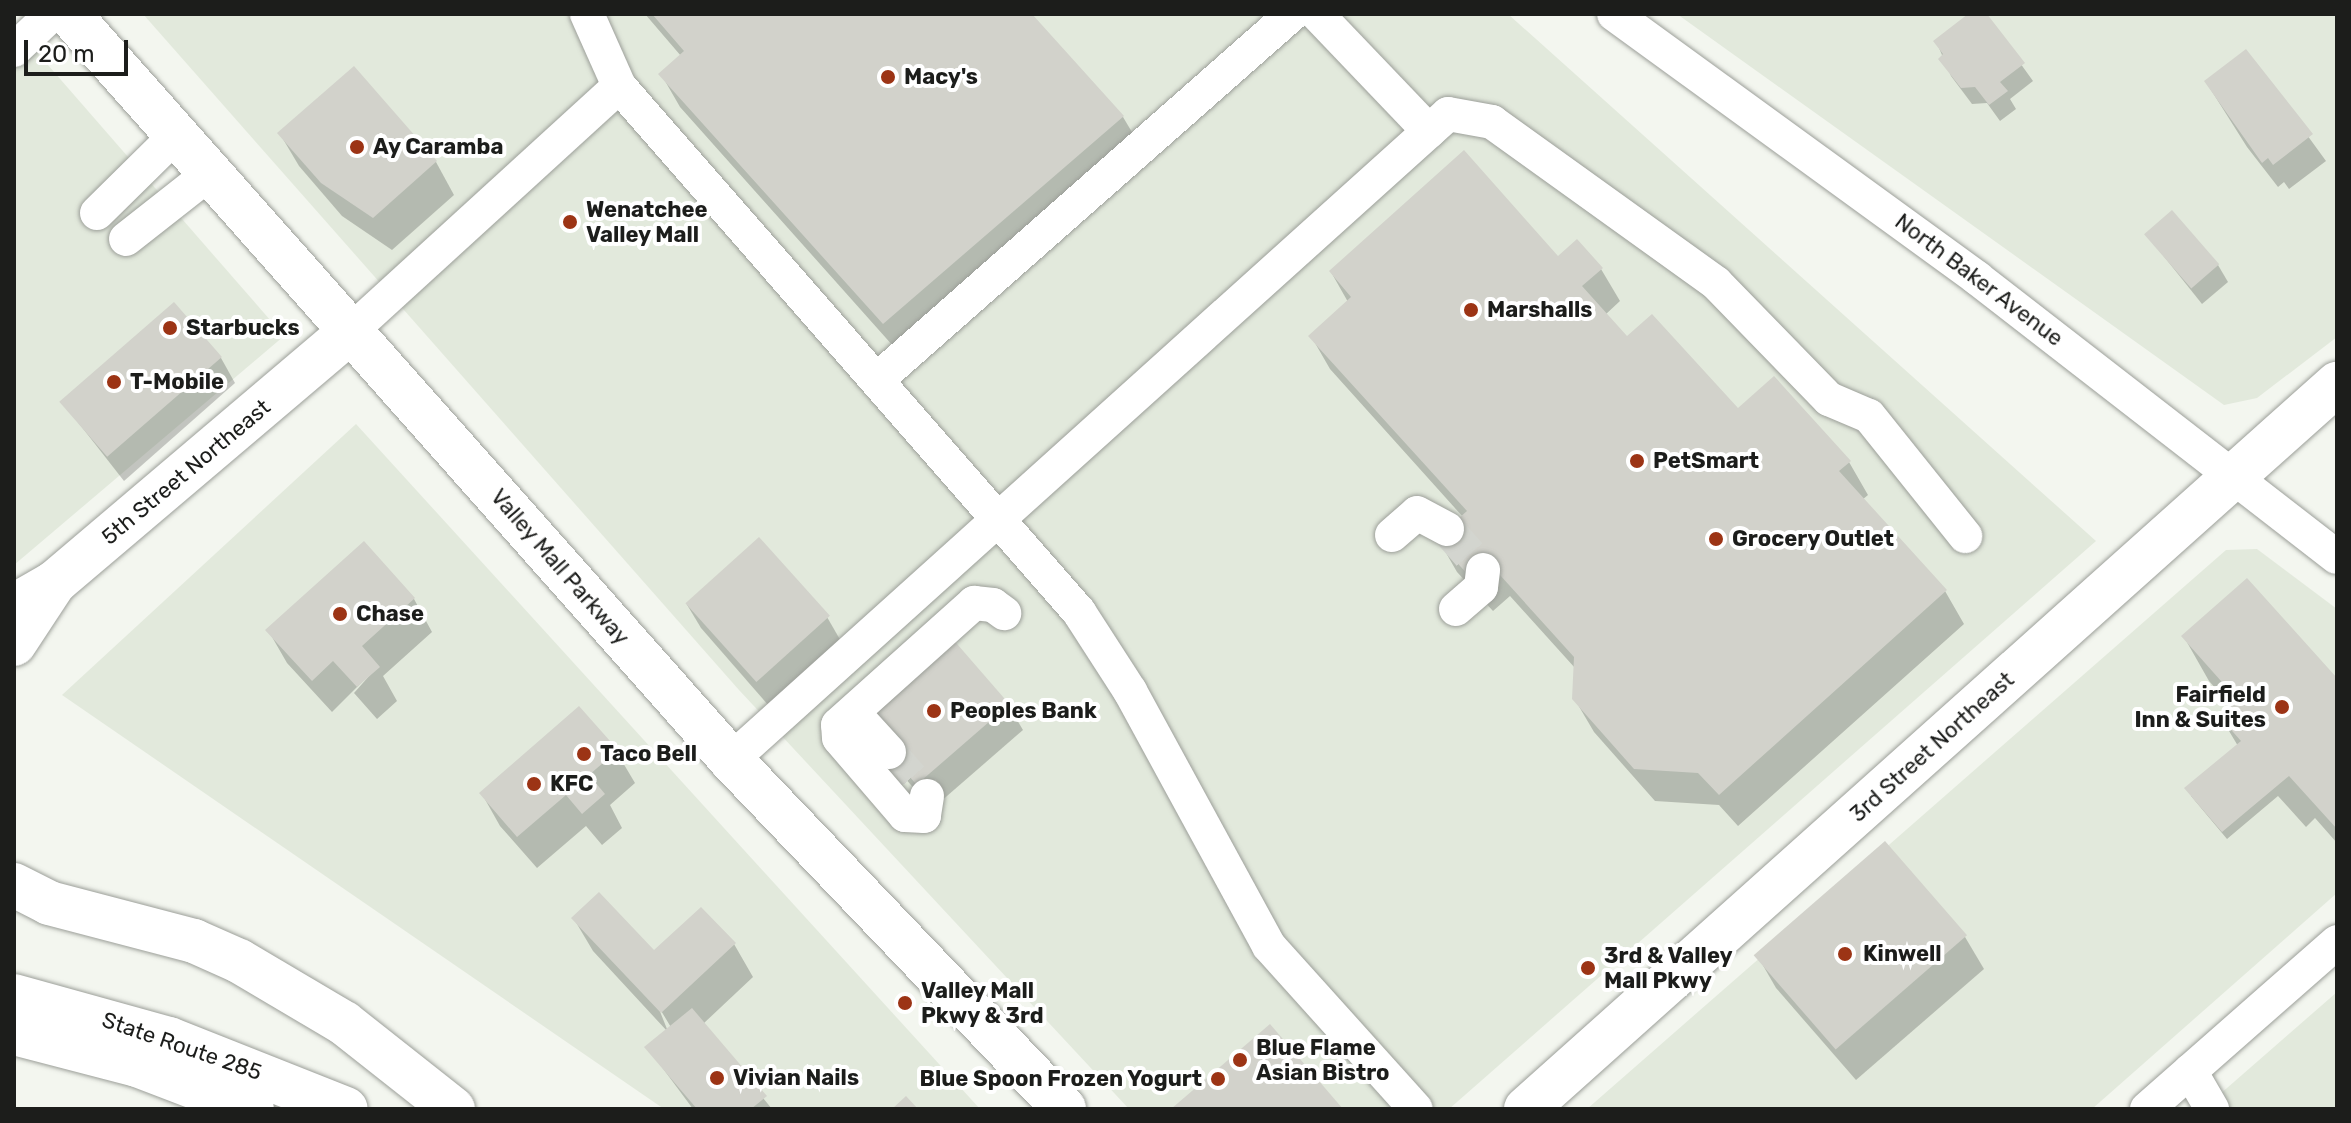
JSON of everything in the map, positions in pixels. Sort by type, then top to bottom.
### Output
[{"type":"main road","name":"Valley Mall Parkway","points":[[69,14],[731,760],[1064,1109]]},
{"type":"main road","name":"5th Street Northeast","points":[[17,624],[54,583],[351,331]]},
{"type":"main road","name":"3rd Street Northeast","points":[[1526,1109],[2337,384]]},
{"type":"main road","points":[[14,885],[49,903],[194,941],[239,961],[344,1023],[453,1109]]},
{"type":"main road","name":"State Route 285","points":[[14,996],[184,1044],[346,1109]]},
{"type":"main road","name":"State Route 285","points":[[14,1033],[137,1065],[252,1109]]},
{"type":"street","points":[[14,50],[52,14]]},
{"type":"street","points":[[587,14],[619,86],[878,379],[1107,652],[1269,946],[1416,1109]]},
{"type":"street","points":[[878,379],[1292,14]]},
{"type":"street","points":[[1317,14],[1429,131]]},
{"type":"street","name":"North Baker Avenue","points":[[1614,14],[1977,278],[2337,557]]},
{"type":"street","points":[[351,331],[619,86]]},
{"type":"street","points":[[731,760],[1001,522],[1448,114],[1492,122],[1716,283],[1829,399],[1869,416],[1965,536]]},
{"type":"street","points":[[97,213],[176,135]]},
{"type":"street","points":[[126,239],[210,173]]},
{"type":"street","points":[[1392,535],[1417,513],[1447,529]]},
{"type":"street","points":[[1456,609],[1481,587],[1483,570]]},
{"type":"street","points":[[928,811],[905,815],[839,738],[838,725],[974,603],[993,605],[1004,613]]},
{"type":"street","points":[[852,714],[858,718],[883,758]]},
{"type":"street","points":[[2147,1109],[2337,942]]},
{"type":"street","points":[[2190,1071],[2212,1109]]},
{"type":"shaded area","name":"Wenatchee Valley Mall","points":[[143,14],[1508,14],[2096,541],[1449,1109],[1129,1109],[739,690]]},
{"type":"shaded area","points":[[1677,14],[2337,14],[2337,337],[2257,398],[2224,405]]},
{"type":"shaded area","points":[[14,26],[284,336],[14,565]]},
{"type":"shaded area","points":[[356,424],[980,1109],[664,1109],[62,695]]},
{"type":"shaded area","points":[[2257,549],[2337,609],[2337,893],[2092,1109],[1587,1109],[2226,550]]},
{"type":"shaded area","points":[[2337,992],[2337,1109],[2203,1109]]},
{"type":"building","points":[[652,14],[1032,14],[1124,116],[883,324],[658,74],[684,51]]},
{"type":"building","points":[[1968,14],[1987,14],[2025,63],[2000,82],[2008,91],[1989,105],[1975,87],[1961,88],[1938,59],[1943,54],[1933,41]]},
{"type":"building","points":[[2246,49],[2313,134],[2273,165],[2268,158],[2262,163],[2204,81]]},
{"type":"building","name":"Ay Caramba","points":[[354,66],[437,161],[373,218],[321,183],[277,133]]},
{"type":"building","points":[[1464,150],[1558,256],[1577,239],[1603,268],[1582,286],[1627,336],[1652,314],[1738,408],[1774,376],[1851,461],[1839,471],[1947,590],[1719,795],[1698,773],[1634,769],[1572,699],[1574,657],[1490,564],[1473,580],[1435,539],[1467,511],[1308,336],[1351,297],[1329,271]]},
{"type":"building","points":[[2172,210],[2219,264],[2191,289],[2144,234]]},
{"type":"building","points":[[174,302],[222,357],[107,457],[59,402]]},
{"type":"building","points":[[759,537],[830,616],[756,682],[685,603]]},
{"type":"building","name":"Chase","points":[[364,541],[415,598],[362,646],[380,667],[357,687],[333,661],[312,681],[265,630]]},
{"type":"building","name":"Fairfield Inn & Suites","points":[[2247,578],[2337,678],[2337,829],[2289,776],[2222,832],[2184,788],[2241,741],[2218,715],[2237,699],[2181,636]]},
{"type":"building","name":"Peoples Bank","points":[[951,637],[1009,704],[917,785],[858,718]]},
{"type":"building","points":[[579,706],[618,750],[589,775],[605,794],[582,814],[566,795],[517,837],[479,793]]},
{"type":"building","points":[[1885,841],[1967,935],[1836,1049],[1754,955]]},
{"type":"building","points":[[599,892],[654,950],[701,907],[736,943],[661,1013],[571,918]]},
{"type":"building","points":[[692,1008],[767,1096],[751,1109],[697,1109],[644,1047]]},
{"type":"building","points":[[1270,1024],[1343,1109],[1171,1109]]},
{"type":"building","points":[[906,1096],[918,1109],[892,1109]]},
{"type":"tunnel","points":[[1447,529],[1483,570]]},
{"type":"tunnel","points":[[889,752],[927,796]]},
{"type":"place","name":"Macy's","points":[[888,77]]},
{"type":"place","name":"Ay Caramba","points":[[357,147]]},
{"type":"place","name":"Wenatchee Valley Mall","points":[[570,222]]},
{"type":"place","name":"Marshalls","points":[[1471,310]]},
{"type":"place","name":"Starbucks","points":[[170,328]]},
{"type":"place","name":"T-Mobile","points":[[114,382]]},
{"type":"place","name":"PetSmart","points":[[1637,461]]},
{"type":"place","name":"Grocery Outlet","points":[[1716,539]]},
{"type":"place","name":"Chase","points":[[340,614]]},
{"type":"place","name":"Fairfield Inn & Suites","points":[[2282,707]]},
{"type":"place","name":"Peoples Bank","points":[[934,711]]},
{"type":"place","name":"Taco Bell","points":[[584,754]]},
{"type":"place","name":"KFC","points":[[534,784]]},
{"type":"place","name":"Kinwell","points":[[1845,954]]},
{"type":"place","name":"3rd & Valley Mall Pkwy","points":[[1588,968]]},
{"type":"place","name":"Valley Mall Pkwy & 3rd","points":[[905,1003]]},
{"type":"place","name":"Blue Flame Asian Bistro","points":[[1240,1060]]},
{"type":"place","name":"Vivian Nails","points":[[717,1078]]},
{"type":"place","name":"Blue Spoon Frozen Yogurt","points":[[1218,1079]]}]
